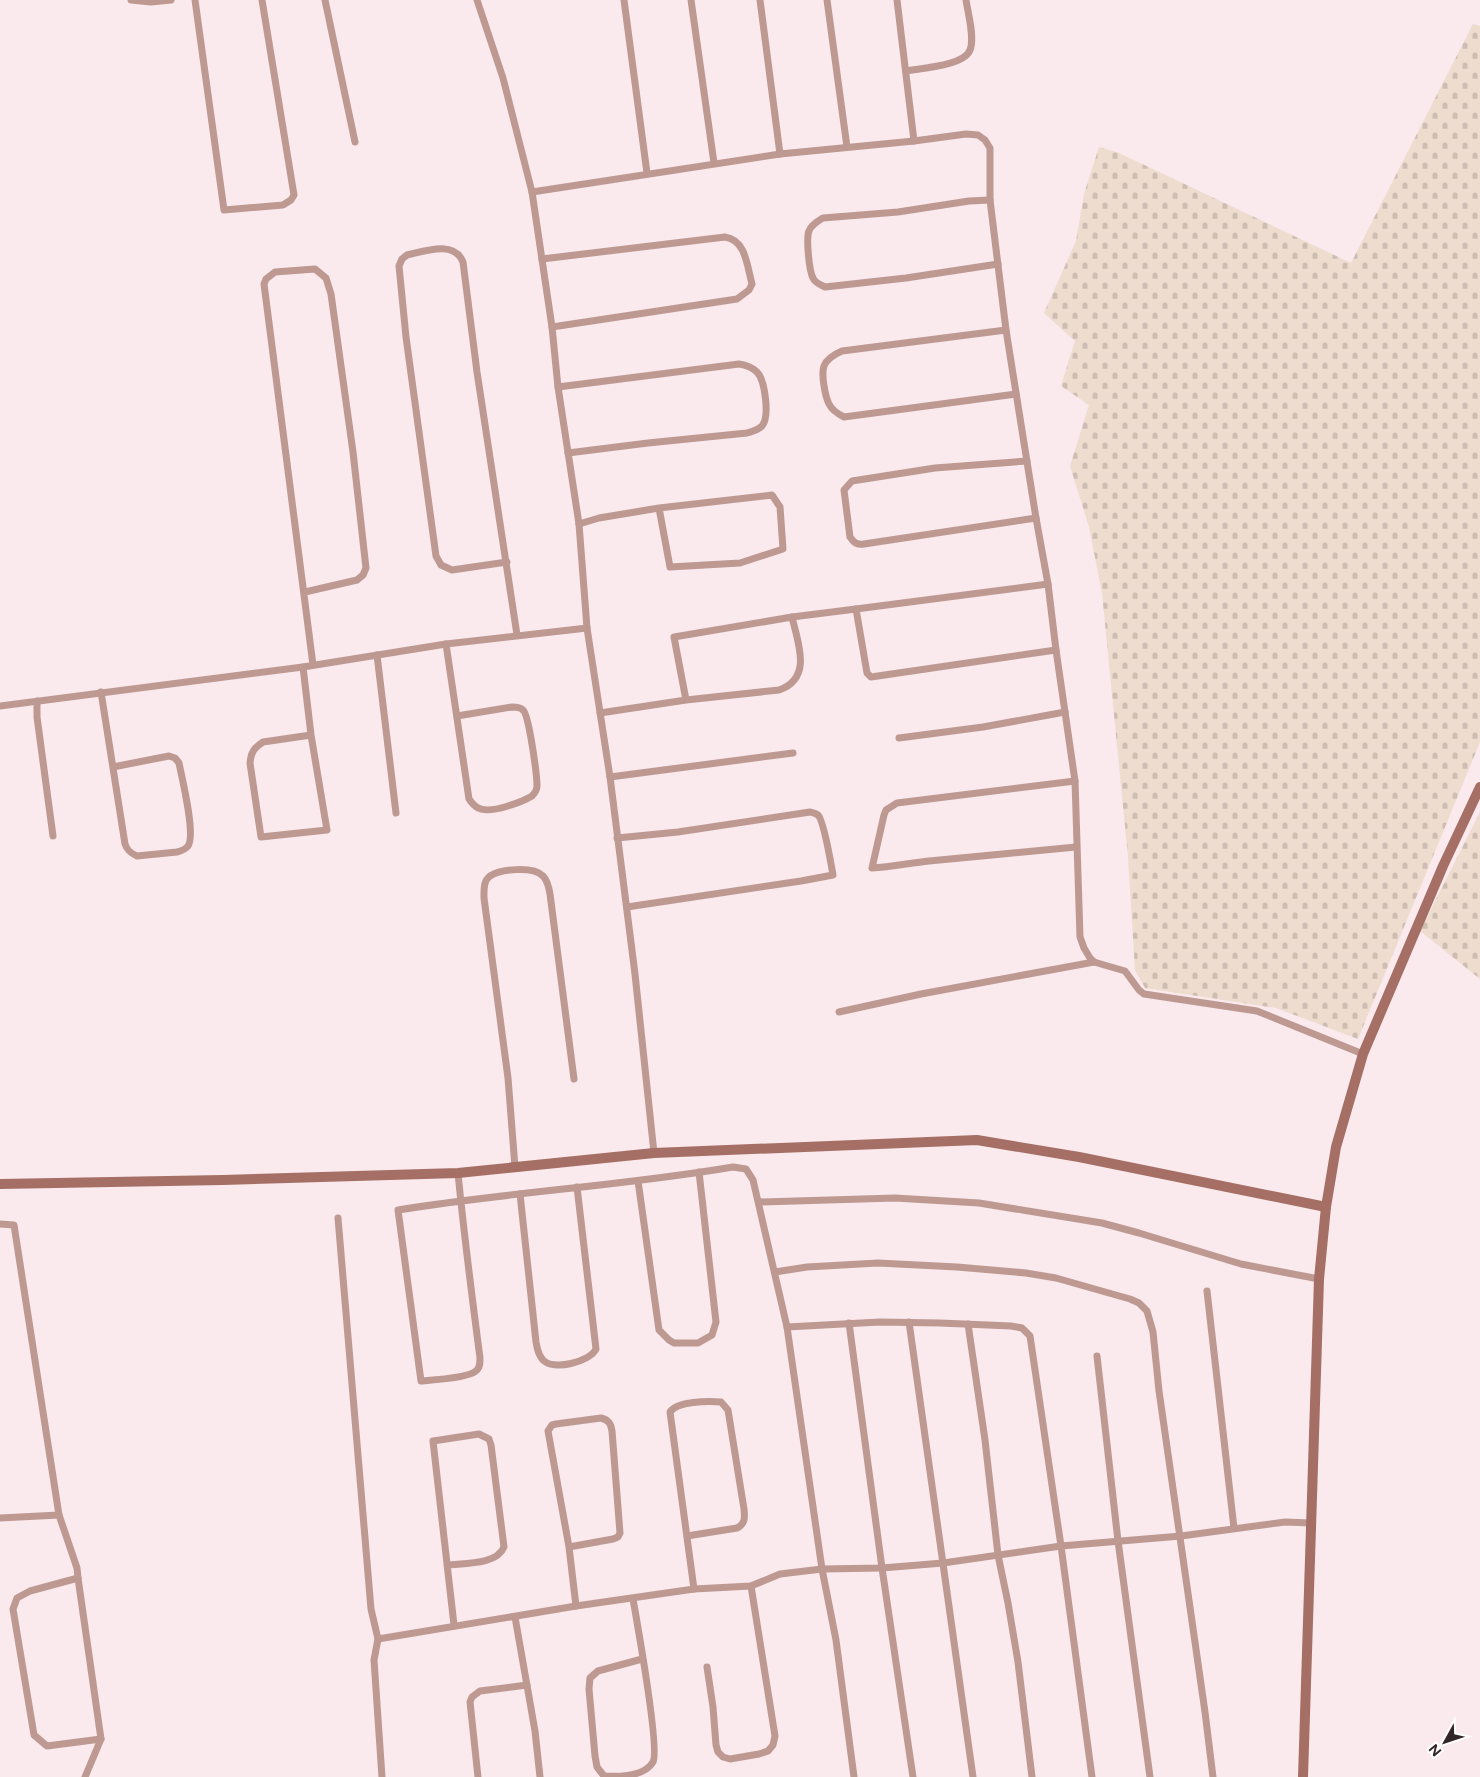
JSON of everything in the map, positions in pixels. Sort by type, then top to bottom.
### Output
[{"type":"main road","points":[[1303,1777],[1319,1279],[1326,1207],[1336,1147],[1362,1054],[1443,866],[1480,788]]},
{"type":"main road","points":[[0,1184],[458,1173],[654,1153],[977,1140],[1078,1157],[1326,1207]]},
{"type":"street","points":[[131,0],[151,2],[171,0]]},
{"type":"street","points":[[194,0],[224,210],[283,205],[291,200],[294,195],[262,0]]},
{"type":"street","points":[[325,0],[355,142]]},
{"type":"street","points":[[477,0],[503,78],[532,192],[552,327],[558,387],[579,524],[587,628],[610,777],[627,906],[654,1153]]},
{"type":"street","points":[[624,0],[647,173]]},
{"type":"street","points":[[691,0],[714,163]]},
{"type":"street","points":[[760,0],[780,154]]},
{"type":"street","points":[[827,0],[847,147]]},
{"type":"street","points":[[897,0],[914,141]]},
{"type":"street","points":[[906,71],[952,63],[967,56],[972,41],[966,0]]},
{"type":"street","points":[[532,192],[780,154],[966,134],[978,135],[985,140],[990,148],[990,200],[1006,330],[1048,584],[1075,782],[1080,937],[1086,953],[1094,962]]},
{"type":"street","points":[[990,200],[969,201],[898,212],[823,218],[811,227],[807,239],[812,277],[825,287],[906,278],[998,264]]},
{"type":"street","points":[[542,259],[725,237],[732,238],[742,246],[752,284],[749,290],[736,299],[552,327]]},
{"type":"street","points":[[507,562],[452,570],[441,565],[436,556],[404,319],[399,266],[402,259],[407,256],[450,249],[458,252],[463,262],[477,372],[507,562],[517,635]]},
{"type":"street","points":[[305,592],[358,580],[366,568],[352,442],[332,294],[326,278],[315,269],[275,272],[266,279],[264,284],[313,665]]},
{"type":"street","points":[[1006,330],[842,351],[828,360],[824,366],[823,376],[829,404],[838,414],[844,417],[1016,394]]},
{"type":"street","points":[[558,387],[739,364],[752,368],[759,373],[765,397],[766,416],[763,425],[748,433],[568,453]]},
{"type":"street","points":[[1027,461],[935,468],[852,481],[844,490],[850,537],[853,542],[864,544],[1036,518]]},
{"type":"street","points":[[579,524],[599,518],[659,508],[772,495],[780,507],[783,549],[740,563],[670,567],[659,508]]},
{"type":"street","points":[[686,700],[674,637],[792,617],[1048,584]]},
{"type":"street","points":[[856,609],[867,673],[871,677],[1056,650]]},
{"type":"street","points":[[600,713],[686,700],[779,690],[789,687],[799,674],[801,665],[792,617]]},
{"type":"street","points":[[0,706],[303,667],[446,644],[587,628]]},
{"type":"street","points":[[446,644],[469,798],[473,805],[486,810],[502,808],[532,796],[537,788],[527,719],[523,710],[519,707],[512,707],[457,716]]},
{"type":"street","points":[[377,655],[396,813]]},
{"type":"street","points":[[303,667],[311,735],[327,830],[261,837],[250,762],[251,754],[263,742],[311,735]]},
{"type":"street","points":[[102,692],[124,844],[131,854],[137,856],[177,852],[188,847],[190,842],[189,815],[179,763],[175,758],[169,756],[113,767]]},
{"type":"street","points":[[37,701],[53,836]]},
{"type":"street","points":[[899,738],[983,727],[1065,712]]},
{"type":"street","points":[[610,777],[793,753]]},
{"type":"street","points":[[1075,782],[897,803],[886,810],[884,815],[872,868],[890,868],[932,860],[1076,847]]},
{"type":"street","points":[[617,838],[669,833],[814,813],[820,818],[823,827],[833,875],[627,906]]},
{"type":"street","points":[[515,1167],[508,1078],[484,898],[485,883],[489,877],[506,871],[521,869],[534,871],[542,875],[547,883],[559,955],[574,1079]]},
{"type":"street","points":[[839,1012],[921,994],[1094,962],[1125,970],[1144,994],[1258,1011],[1362,1054]]},
{"type":"street","points":[[458,1173],[461,1200],[480,1365],[477,1370],[468,1375],[421,1381],[398,1210],[461,1200],[638,1181],[732,1167],[746,1169],[753,1180],[759,1202],[787,1327],[822,1569],[836,1640],[854,1777]]},
{"type":"street","points":[[638,1181],[659,1330],[674,1343],[698,1343],[712,1335],[716,1322],[700,1172]]},
{"type":"street","points":[[520,1194],[537,1348],[543,1360],[548,1364],[556,1366],[584,1359],[590,1356],[596,1349],[577,1187]]},
{"type":"street","points":[[759,1202],[895,1198],[979,1203],[1102,1224],[1139,1233],[1241,1264],[1319,1279]]},
{"type":"street","points":[[338,1218],[371,1609],[378,1639],[374,1660],[382,1777]]},
{"type":"street","points":[[0,1224],[14,1224],[59,1515],[77,1568],[101,1739],[85,1777]]},
{"type":"street","points":[[775,1272],[807,1267],[878,1262],[983,1269],[1056,1278],[1130,1299],[1139,1303],[1147,1311],[1153,1332],[1159,1391],[1181,1536],[1213,1777]]},
{"type":"street","points":[[1207,1291],[1234,1528]]},
{"type":"street","points":[[787,1327],[909,1322],[968,1324],[1022,1328],[1030,1336],[1092,1777]]},
{"type":"street","points":[[909,1322],[973,1777]]},
{"type":"street","points":[[849,1323],[882,1568],[913,1777]]},
{"type":"street","points":[[968,1324],[985,1440],[998,1555],[1018,1662],[1032,1777]]},
{"type":"street","points":[[1098,1356],[1118,1541],[1150,1777]]},
{"type":"street","points":[[687,1536],[737,1528],[744,1521],[744,1510],[728,1410],[721,1402],[682,1404],[670,1412],[694,1589]]},
{"type":"street","points":[[569,1547],[618,1537],[620,1532],[612,1431],[611,1425],[605,1419],[556,1424],[552,1425],[548,1431],[569,1547],[576,1606]]},
{"type":"street","points":[[447,1565],[492,1559],[502,1552],[504,1547],[491,1444],[489,1439],[479,1434],[434,1441],[447,1565],[454,1625]]},
{"type":"street","points":[[0,1518],[59,1515]]},
{"type":"street","points":[[378,1639],[454,1625],[694,1589],[751,1586],[780,1574],[822,1569],[882,1568],[943,1563],[1061,1546],[1181,1536],[1284,1522],[1311,1523]]},
{"type":"street","points":[[78,1578],[30,1591],[17,1598],[13,1609],[34,1735],[48,1746],[101,1739]]},
{"type":"street","points":[[707,1667],[718,1752],[723,1757],[730,1759],[768,1751],[773,1745],[775,1736],[751,1586]]},
{"type":"street","points":[[633,1599],[642,1659],[655,1753],[653,1761],[643,1772],[635,1775],[604,1776],[597,1766],[589,1689],[590,1678],[598,1671],[642,1659]]},
{"type":"street","points":[[515,1617],[539,1760],[540,1777]]},
{"type":"street","points":[[478,1777],[470,1702],[472,1696],[480,1691],[527,1685]]},
{"type":"green space","points":[[1473,24],[1480,26],[1480,742],[1358,1039],[1276,1008],[1145,988],[1135,970],[1128,857],[1102,593],[1089,527],[1070,466],[1089,405],[1061,386],[1075,341],[1044,313],[1076,241],[1084,194],[1099,147],[1119,153],[1351,263]]},
{"type":"green space","points":[[1480,812],[1480,979],[1420,931]]}]
